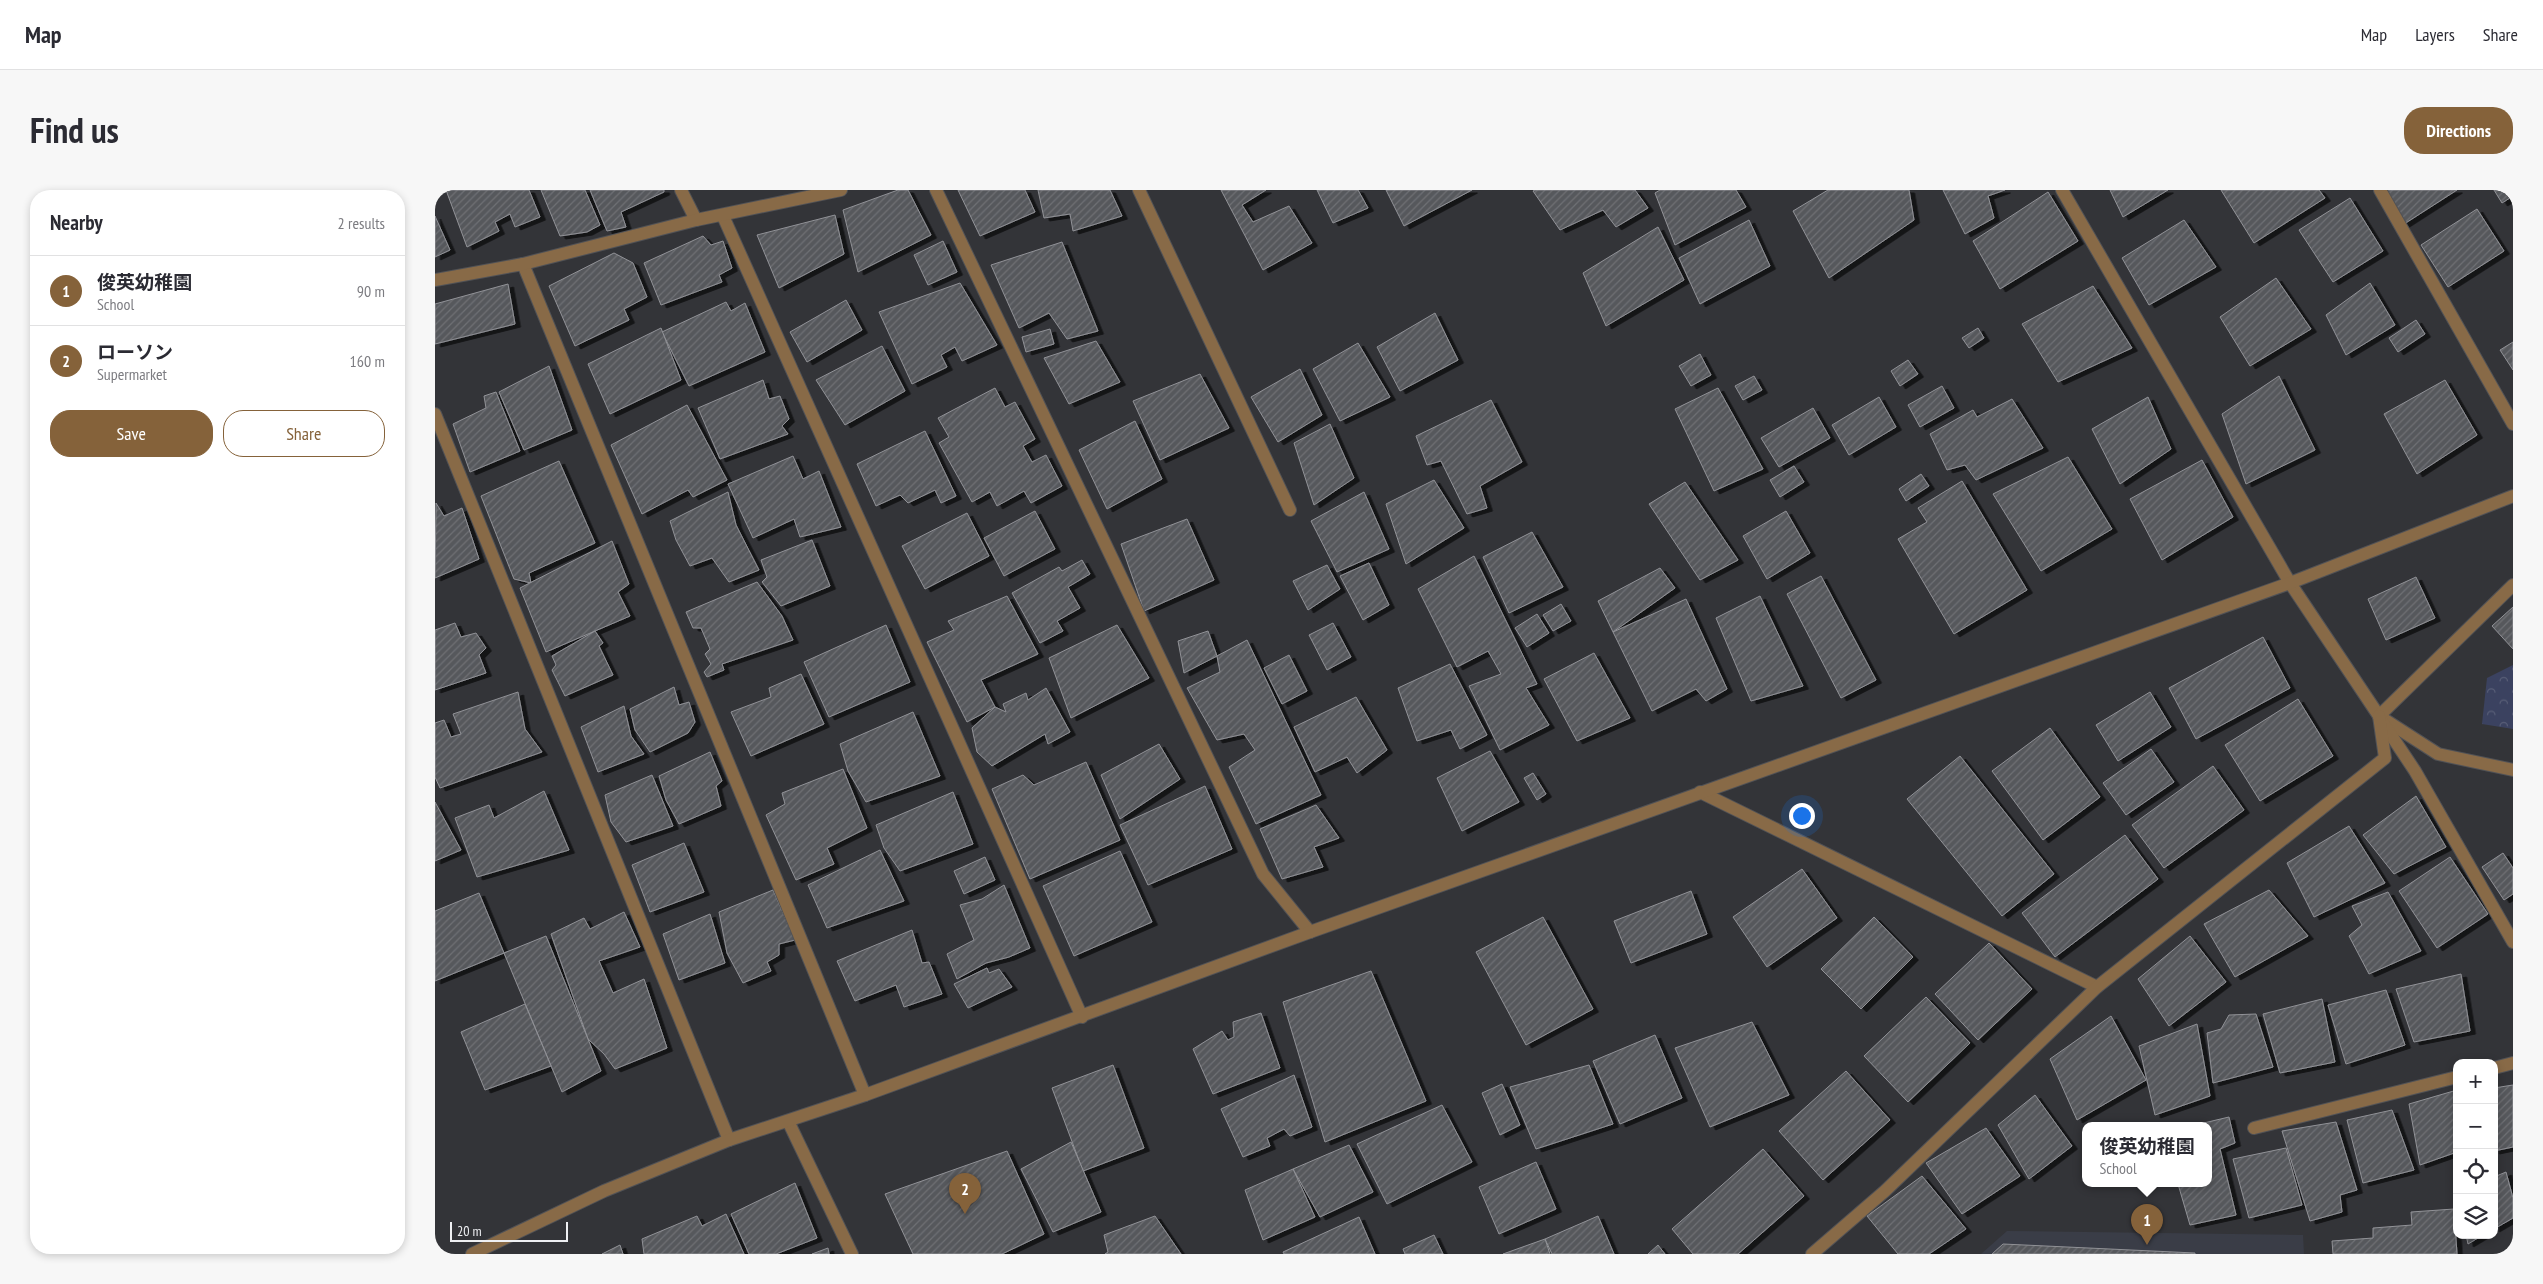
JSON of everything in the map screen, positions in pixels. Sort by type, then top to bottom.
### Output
[{"type":"street","points":[[681,190],[696,220]]},
{"type":"street","points":[[435,280],[523,264],[696,220],[723,216],[841,190]]},
{"type":"street","points":[[936,190],[1263,874],[1310,932]]},
{"type":"street","points":[[1139,190],[1290,510]]},
{"type":"street","points":[[2061,190],[2290,583],[2415,771],[2513,942]]},
{"type":"street","points":[[2380,190],[2513,424]]},
{"type":"street","points":[[723,216],[1082,1017]]},
{"type":"street","points":[[523,264],[865,1095]]},
{"type":"street","points":[[435,414],[729,1140]]},
{"type":"street","points":[[472,1254],[603,1192],[729,1140],[865,1095],[1310,932],[2290,583],[2513,496]]},
{"type":"street","points":[[2379,716],[2513,585]]},
{"type":"street","points":[[2379,716],[2438,754],[2513,770]]},
{"type":"street","points":[[1812,1254],[1885,1191],[2097,987],[2385,758],[2379,716]]},
{"type":"street","points":[[1700,792],[2097,987]]},
{"type":"street","points":[[2498,1067],[2513,1063]]},
{"type":"street","points":[[2254,1128],[2453,1078]]},
{"type":"street","points":[[788,1121],[852,1254]]},
{"type":"shaded area","points":[[2007,1231],[2303,1235],[2304,1254],[1981,1254]]},
{"type":"green space","points":[[2513,665],[2513,729],[2482,724],[2487,678]]},
{"type":"building","points":[[446,190],[529,190],[540,217],[515,227],[510,214],[495,222],[499,231],[467,247]]},
{"type":"building","points":[[541,190],[585,190],[600,225],[587,232],[560,236]]},
{"type":"building","points":[[590,190],[664,190],[664,192],[621,212],[626,227],[607,231]]},
{"type":"building","points":[[898,190],[908,190],[931,235],[858,272],[843,210]]},
{"type":"building","points":[[958,190],[1025,190],[1035,212],[980,236]]},
{"type":"building","points":[[1038,190],[1110,190],[1122,216],[1073,231],[1070,214],[1044,218]]},
{"type":"building","points":[[1221,190],[1266,190],[1242,205],[1253,222],[1289,206],[1312,243],[1263,270]]},
{"type":"building","points":[[1317,190],[1358,190],[1368,208],[1333,223]]},
{"type":"building","points":[[1386,190],[1472,190],[1404,226]]},
{"type":"building","points":[[1635,190],[1648,208],[1616,227],[1603,210],[1560,230],[1533,191]]},
{"type":"building","points":[[1660,190],[1736,190],[1746,207],[1675,245],[1655,193]]},
{"type":"building","points":[[1828,190],[1909,190],[1914,220],[1829,278],[1793,211]]},
{"type":"building","points":[[1943,190],[2005,190],[1988,196],[1994,218],[1965,234]]},
{"type":"building","points":[[2110,190],[2168,190],[2123,217]]},
{"type":"building","points":[[2221,190],[2319,190],[2325,198],[2254,243]]},
{"type":"building","points":[[2384,190],[2457,190],[2401,226]]},
{"type":"building","points":[[2494,190],[2513,190],[2513,196],[2502,203]]},
{"type":"building","points":[[2048,192],[2078,241],[2000,289],[1973,241]]},
{"type":"building","points":[[2350,198],[2383,251],[2333,282],[2299,230]]},
{"type":"building","points":[[2477,209],[2504,251],[2448,287],[2421,245]]},
{"type":"building","points":[[835,215],[844,254],[779,288],[757,235]]},
{"type":"building","points":[[435,216],[450,250],[435,257]]},
{"type":"building","points":[[1749,220],[1770,266],[1700,304],[1679,258]]},
{"type":"building","points":[[2184,220],[2216,267],[2149,305],[2122,258]]},
{"type":"building","points":[[1658,227],[1684,280],[1606,326],[1583,273]]},
{"type":"building","points":[[703,236],[711,245],[723,241],[732,268],[719,275],[722,282],[661,305],[644,263]]},
{"type":"building","points":[[943,241],[957,272],[928,285],[914,255]]},
{"type":"building","points":[[1062,242],[1098,331],[1067,339],[1049,313],[1019,328],[991,265]]},
{"type":"building","points":[[614,253],[633,263],[647,297],[624,309],[629,320],[575,346],[549,286]]},
{"type":"building","points":[[2276,278],[2311,329],[2250,366],[2220,317]]},
{"type":"building","points":[[960,283],[997,345],[962,361],[955,347],[941,355],[947,367],[912,384],[879,312]]},
{"type":"building","points":[[2370,283],[2395,325],[2346,355],[2326,315]]},
{"type":"building","points":[[508,284],[515,324],[435,344],[435,304]]},
{"type":"building","points":[[2093,286],[2132,348],[2058,382],[2022,324]]},
{"type":"building","points":[[846,300],[862,330],[807,362],[790,332]]},
{"type":"building","points":[[726,302],[731,311],[745,303],[765,352],[689,386],[662,332]]},
{"type":"building","points":[[1435,313],[1458,360],[1400,391],[1377,347]]},
{"type":"building","points":[[2416,320],[2425,334],[2398,352],[2389,338]]},
{"type":"building","points":[[661,328],[681,380],[610,414],[588,364]]},
{"type":"building","points":[[1978,328],[1984,338],[1969,348],[1962,338]]},
{"type":"building","points":[[1050,329],[1054,344],[1026,352],[1022,337]]},
{"type":"building","points":[[1096,341],[1120,382],[1069,404],[1044,358]]},
{"type":"building","points":[[2513,342],[2513,370],[2500,350]]},
{"type":"building","points":[[1358,343],[1390,397],[1340,421],[1313,369]]},
{"type":"building","points":[[882,346],[905,391],[845,425],[816,380]]},
{"type":"building","points":[[1700,354],[1711,375],[1691,386],[1679,366]]},
{"type":"building","points":[[1908,360],[1918,374],[1900,386],[1891,371]]},
{"type":"building","points":[[549,366],[572,430],[524,450],[499,392]]},
{"type":"building","points":[[1300,369],[1322,415],[1278,442],[1251,397]]},
{"type":"building","points":[[1200,374],[1229,428],[1160,460],[1133,401]]},
{"type":"building","points":[[1754,376],[1762,390],[1743,400],[1735,386]]},
{"type":"building","points":[[2279,376],[2315,450],[2246,484],[2222,414]]},
{"type":"building","points":[[763,380],[769,399],[780,396],[789,419],[782,426],[788,434],[720,459],[698,408]]},
{"type":"building","points":[[2445,380],[2477,435],[2417,474],[2384,414]]},
{"type":"building","points":[[1942,386],[1954,408],[1920,427],[1908,405]]},
{"type":"building","points":[[995,388],[1005,407],[1015,402],[1035,439],[1023,446],[1032,462],[1046,455],[1062,486],[1031,503],[1024,491],[997,506],[990,492],[972,502],[939,443],[949,437],[938,418]]},
{"type":"building","points":[[1718,388],[1763,469],[1714,491],[1675,409]]},
{"type":"building","points":[[496,392],[520,451],[470,472],[453,424],[486,408],[484,396]]},
{"type":"building","points":[[1879,397],[1896,427],[1849,455],[1832,425]]},
{"type":"building","points":[[2148,397],[2171,449],[2120,484],[2092,429]]},
{"type":"building","points":[[2012,399],[2043,448],[1976,480],[1965,465],[1947,470],[1930,434],[1973,410],[1977,417]]},
{"type":"building","points":[[1491,400],[1522,462],[1480,486],[1487,508],[1467,514],[1441,461],[1427,465],[1416,436]]},
{"type":"building","points":[[687,405],[727,480],[693,497],[688,490],[642,514],[611,445]]},
{"type":"building","points":[[1813,408],[1830,438],[1779,467],[1761,438]]},
{"type":"building","points":[[1135,421],[1162,479],[1107,509],[1079,450]]},
{"type":"building","points":[[1330,424],[1354,478],[1314,505],[1294,443]]},
{"type":"building","points":[[925,431],[956,496],[941,503],[935,490],[908,503],[900,495],[876,506],[857,464]]},
{"type":"building","points":[[793,456],[803,479],[819,471],[841,527],[800,537],[794,519],[753,538],[728,484]]},
{"type":"building","points":[[2068,457],[2112,529],[2041,571],[1993,494]]},
{"type":"building","points":[[2202,460],[2233,517],[2162,560],[2130,499]]},
{"type":"building","points":[[559,461],[595,543],[529,573],[531,583],[514,579],[481,496]]},
{"type":"building","points":[[1794,466],[1804,482],[1780,497],[1770,480]]},
{"type":"building","points":[[1921,474],[1929,486],[1906,501],[1899,489]]},
{"type":"building","points":[[1434,480],[1464,528],[1406,564],[1386,504]]},
{"type":"building","points":[[1962,481],[2027,590],[1954,634],[1898,539],[1927,522],[1918,508]]},
{"type":"building","points":[[1685,482],[1738,560],[1700,580],[1649,504]]},
{"type":"building","points":[[728,492],[736,525],[759,570],[729,582],[712,558],[690,566],[676,540],[670,521]]},
{"type":"building","points":[[1364,492],[1389,549],[1337,572],[1311,521]]},
{"type":"building","points":[[436,503],[444,516],[462,508],[479,559],[435,578]]},
{"type":"building","points":[[1035,511],[1055,549],[1004,576],[984,538]]},
{"type":"building","points":[[1786,511],[1810,553],[1767,579],[1743,536]]},
{"type":"building","points":[[967,513],[989,556],[925,589],[902,546]]},
{"type":"building","points":[[1187,519],[1214,580],[1144,611],[1121,544]]},
{"type":"building","points":[[1532,532],[1563,587],[1509,613],[1483,557]]},
{"type":"building","points":[[812,540],[830,586],[781,606],[762,582],[767,577],[761,560]]},
{"type":"building","points":[[612,541],[629,584],[618,592],[630,616],[546,652],[520,588]]},
{"type":"building","points":[[1474,556],[1537,684],[1526,688],[1549,725],[1500,750],[1469,686],[1501,674],[1488,651],[1457,667],[1418,589]]},
{"type":"building","points":[[1082,560],[1090,574],[1068,587],[1080,608],[1057,621],[1063,631],[1040,643],[1012,593],[1059,567],[1062,571]]},
{"type":"building","points":[[1369,563],[1389,605],[1363,620],[1340,576]]},
{"type":"building","points":[[1327,565],[1340,589],[1308,610],[1293,581]]},
{"type":"building","points":[[1660,568],[1675,588],[1613,632],[1598,601]]},
{"type":"building","points":[[1821,576],[1876,680],[1841,698],[1787,594]]},
{"type":"building","points":[[2416,577],[2435,618],[2386,640],[2368,599]]},
{"type":"building","points":[[757,582],[782,616],[793,640],[722,664],[724,670],[707,677],[704,672],[711,664],[705,654],[710,649],[701,628],[693,628],[686,612]]},
{"type":"building","points":[[1007,596],[1038,654],[981,680],[995,707],[967,722],[927,642],[954,630],[948,621]]},
{"type":"building","points":[[1760,596],[1803,686],[1751,701],[1716,618]]},
{"type":"building","points":[[1686,599],[1727,689],[1706,701],[1696,689],[1652,711],[1613,632]]},
{"type":"building","points":[[1561,604],[1571,621],[1553,631],[1543,615]]},
{"type":"building","points":[[2513,607],[2513,649],[2492,626]]},
{"type":"building","points":[[1537,614],[1549,633],[1527,647],[1515,628]]},
{"type":"building","points":[[455,623],[461,637],[476,633],[486,648],[479,655],[486,673],[435,690],[435,630]]},
{"type":"building","points":[[1333,623],[1351,657],[1327,670],[1309,635]]},
{"type":"building","points":[[886,625],[910,682],[829,717],[804,662]]},
{"type":"building","points":[[1117,625],[1149,678],[1071,718],[1049,658]]},
{"type":"building","points":[[595,631],[603,643],[599,646],[613,675],[565,696],[552,670],[556,665],[552,656]]},
{"type":"building","points":[[1208,631],[1217,656],[1184,673],[1178,641]]},
{"type":"building","points":[[2263,637],[2290,688],[2196,739],[2169,688]]},
{"type":"building","points":[[1247,640],[1321,795],[1256,824],[1229,767],[1255,750],[1244,734],[1217,740],[1187,688],[1220,672],[1217,656]]},
{"type":"building","points":[[1594,653],[1630,718],[1577,741],[1544,679]]},
{"type":"building","points":[[1289,655],[1307,691],[1282,704],[1264,668]]},
{"type":"building","points":[[1450,664],[1487,735],[1460,749],[1451,730],[1417,741],[1398,688]]},
{"type":"building","points":[[801,674],[824,724],[751,756],[731,712],[771,697],[769,688]]},
{"type":"building","points":[[674,687],[679,705],[689,702],[695,722],[688,733],[650,752],[635,730],[630,709]]},
{"type":"building","points":[[1046,688],[1070,732],[1048,744],[1045,734],[992,766],[977,752],[972,728],[995,707],[1006,712],[1003,704],[1026,693],[1028,700]]},
{"type":"building","points":[[518,692],[525,729],[542,752],[440,788],[435,777],[435,723],[444,720],[451,737],[461,734],[453,714]]},
{"type":"building","points":[[2150,692],[2171,727],[2118,761],[2096,725]]},
{"type":"building","points":[[1356,697],[1387,750],[1357,773],[1347,757],[1315,772],[1294,727]]},
{"type":"building","points":[[2298,699],[2333,756],[2260,801],[2225,745]]},
{"type":"building","points":[[624,706],[631,736],[644,754],[598,772],[581,727]]},
{"type":"building","points":[[913,712],[940,776],[866,802],[848,771],[840,744]]},
{"type":"building","points":[[2050,728],[2100,797],[2043,840],[1992,771]]},
{"type":"building","points":[[1159,744],[1180,779],[1120,819],[1101,775]]},
{"type":"building","points":[[2151,749],[2174,782],[2126,815],[2103,783]]},
{"type":"building","points":[[1490,751],[1519,802],[1462,831],[1437,778]]},
{"type":"building","points":[[710,752],[722,781],[716,786],[721,806],[679,824],[666,800],[659,776]]},
{"type":"building","points":[[1960,756],[2054,874],[2002,916],[1907,799]]},
{"type":"building","points":[[1086,762],[1120,840],[1030,879],[992,789],[1023,775],[1034,785]]},
{"type":"building","points":[[2213,766],[2244,810],[2164,868],[2132,825]]},
{"type":"building","points":[[843,769],[867,828],[827,848],[834,864],[796,880],[766,815],[785,804],[782,793]]},
{"type":"building","points":[[1533,773],[1546,794],[1537,800],[1524,778]]},
{"type":"building","points":[[652,775],[673,826],[626,842],[611,822],[605,795]]},
{"type":"building","points":[[1205,786],[1232,849],[1148,885],[1120,825]]},
{"type":"building","points":[[544,791],[569,850],[477,877],[455,818],[489,805],[494,818]]},
{"type":"building","points":[[953,792],[973,844],[900,871],[884,848],[876,825]]},
{"type":"building","points":[[2416,796],[2446,847],[2394,874],[2363,835]]},
{"type":"building","points":[[435,802],[461,850],[435,861]]},
{"type":"building","points":[[1316,805],[1339,838],[1314,847],[1323,867],[1282,879],[1260,829]]},
{"type":"building","points":[[2349,826],[2385,883],[2314,917],[2287,863]]},
{"type":"building","points":[[2125,835],[2158,879],[2055,957],[2022,913]]},
{"type":"building","points":[[684,843],[704,892],[650,912],[632,865]]},
{"type":"building","points":[[880,850],[904,901],[827,928],[808,885]]},
{"type":"building","points":[[1120,851],[1152,922],[1074,956],[1043,886]]},
{"type":"building","points":[[2503,853],[2513,868],[2513,894],[2504,900],[2482,867]]},
{"type":"building","points":[[985,857],[995,880],[964,894],[954,871]]},
{"type":"building","points":[[2450,857],[2488,914],[2437,948],[2399,891]]},
{"type":"building","points":[[1802,869],[1837,918],[1767,967],[1733,917]]},
{"type":"building","points":[[1004,885],[1030,948],[1009,957],[986,963],[957,979],[947,954],[974,940],[960,905],[982,899]]},
{"type":"building","points":[[773,890],[795,940],[779,944],[779,955],[767,962],[771,971],[743,983],[727,953],[719,912]]},
{"type":"building","points":[[2269,890],[2308,936],[2235,977],[2204,924]]},
{"type":"building","points":[[1691,891],[1707,934],[1631,963],[1614,921]]},
{"type":"building","points":[[2388,892],[2421,951],[2369,974],[2349,936],[2362,925],[2352,906]]},
{"type":"building","points":[[479,893],[504,953],[435,981],[435,911]]},
{"type":"building","points":[[624,912],[640,947],[599,961],[613,993],[644,979],[667,1048],[615,1069],[604,1054],[588,1039],[551,934],[584,918],[590,929]]},
{"type":"building","points":[[710,914],[725,963],[679,980],[663,934]]},
{"type":"building","points":[[1543,917],[1593,1009],[1526,1045],[1476,952]]},
{"type":"building","points":[[1874,917],[1913,957],[1861,1009],[1821,969]]},
{"type":"building","points":[[912,930],[922,963],[929,962],[942,994],[904,1007],[896,985],[855,1001],[837,961]]},
{"type":"building","points":[[546,936],[601,1071],[562,1092],[504,953]]},
{"type":"building","points":[[2190,936],[2226,982],[2169,1026],[2138,979]]},
{"type":"building","points":[[1989,943],[2032,989],[1978,1040],[1935,994]]},
{"type":"building","points":[[987,968],[989,973],[999,969],[1012,987],[968,1008],[954,984]]},
{"type":"building","points":[[1371,971],[1426,1101],[1325,1142],[1283,1002]]},
{"type":"building","points":[[2461,974],[2470,1031],[2414,1042],[2396,989]]},
{"type":"building","points":[[2386,990],[2405,1045],[2346,1064],[2328,1005]]},
{"type":"building","points":[[1926,997],[1970,1043],[1908,1102],[1864,1056]]},
{"type":"building","points":[[2322,999],[2335,1062],[2280,1073],[2263,1014]]},
{"type":"building","points":[[525,1004],[551,1066],[485,1090],[461,1032]]},
{"type":"building","points":[[1261,1013],[1280,1068],[1213,1094],[1193,1049],[1222,1031],[1228,1040],[1234,1037],[1233,1022]]},
{"type":"building","points":[[2256,1014],[2273,1067],[2213,1083],[2207,1033],[2221,1029],[2229,1015]]},
{"type":"building","points":[[2111,1016],[2146,1080],[2077,1120],[2050,1059]]},
{"type":"building","points":[[1752,1022],[1789,1095],[1710,1127],[1675,1048]]},
{"type":"building","points":[[2197,1024],[2210,1096],[2155,1115],[2139,1046]]},
{"type":"building","points":[[1655,1035],[1682,1098],[1620,1124],[1593,1061]]},
{"type":"building","points":[[1113,1065],[1144,1148],[1083,1171],[1052,1088]]},
{"type":"building","points":[[1589,1065],[1613,1124],[1536,1149],[1510,1087]]},
{"type":"building","points":[[1846,1071],[1890,1120],[1823,1180],[1779,1131]]},
{"type":"building","points":[[1294,1075],[1312,1127],[1290,1136],[1284,1129],[1267,1138],[1270,1146],[1243,1157],[1221,1109]]},
{"type":"building","points":[[1502,1084],[1520,1125],[1500,1135],[1482,1093]]},
{"type":"building","points":[[2513,1085],[2513,1147],[2498,1150],[2498,1104],[2498,1087]]},
{"type":"building","points":[[2453,1091],[2453,1153],[2420,1165],[2409,1104]]},
{"type":"building","points":[[2035,1095],[2072,1146],[2029,1179],[1998,1125]]},
{"type":"building","points":[[1442,1105],[1472,1162],[1387,1204],[1357,1144]]},
{"type":"building","points":[[2392,1110],[2414,1170],[2363,1183],[2347,1120]]},
{"type":"building","points":[[2229,1117],[2235,1143],[2220,1149],[2236,1215],[2190,1225],[2179,1187],[2212,1187],[2212,1122],[2208,1122]]},
{"type":"building","points":[[2336,1122],[2357,1190],[2340,1195],[2342,1212],[2310,1221],[2282,1131]]},
{"type":"building","points":[[1986,1128],[2020,1176],[1962,1214],[1926,1163]]},
{"type":"building","points":[[1071,1142],[1101,1212],[1053,1232],[1021,1169]]},
{"type":"building","points":[[1349,1145],[1373,1192],[1320,1217],[1293,1169]]},
{"type":"building","points":[[2286,1148],[2302,1205],[2249,1218],[2233,1159]]},
{"type":"building","points":[[1763,1149],[1804,1196],[1738,1254],[1693,1254],[1672,1229]]},
{"type":"building","points":[[1007,1151],[1044,1234],[1002,1254],[913,1254],[885,1194]]},
{"type":"building","points":[[1536,1162],[1556,1209],[1499,1234],[1479,1187]]},
{"type":"building","points":[[1293,1169],[1315,1217],[1263,1240],[1245,1190]]},
{"type":"building","points":[[2506,1172],[2513,1198],[2513,1218],[2498,1227],[2498,1194],[2498,1175]]},
{"type":"building","points":[[1922,1176],[1966,1229],[1929,1254],[1898,1254],[1867,1216]]},
{"type":"building","points":[[795,1183],[817,1238],[776,1254],[749,1254],[731,1214]]},
{"type":"building","points":[[2453,1209],[2453,1239],[2456,1239],[2457,1254],[2333,1254],[2332,1241],[2373,1238],[2373,1228],[2412,1225],[2411,1212]]},
{"type":"building","points":[[726,1214],[744,1254],[644,1254],[642,1239],[697,1216],[702,1226]]},
{"type":"building","points":[[1155,1216],[1181,1254],[1105,1254],[1108,1252],[1104,1235]]},
{"type":"building","points":[[1598,1216],[1614,1254],[1552,1254],[1545,1239]]},
{"type":"building","points":[[1359,1217],[1375,1254],[1284,1254],[1283,1252]]},
{"type":"building","points":[[1434,1235],[1443,1254],[1405,1254],[1403,1249]]},
{"type":"building","points":[[1545,1239],[1550,1254],[1503,1254]]},
{"type":"building","points":[[2467,1239],[2476,1239],[2468,1244]]},
{"type":"building","points":[[2003,1244],[2195,1253],[2195,1254],[1992,1254]]},
{"type":"building","points":[[620,1245],[623,1254],[602,1254]]},
{"type":"building","points":[[1658,1245],[1665,1254],[1648,1254]]},
{"type":"building","points":[[828,1248],[829,1254],[812,1254]]},
{"type":"place","name":"ローソン","points":[[965,1214]]},
{"type":"place","name":"俊英幼稚園","points":[[2147,1245]]}]
